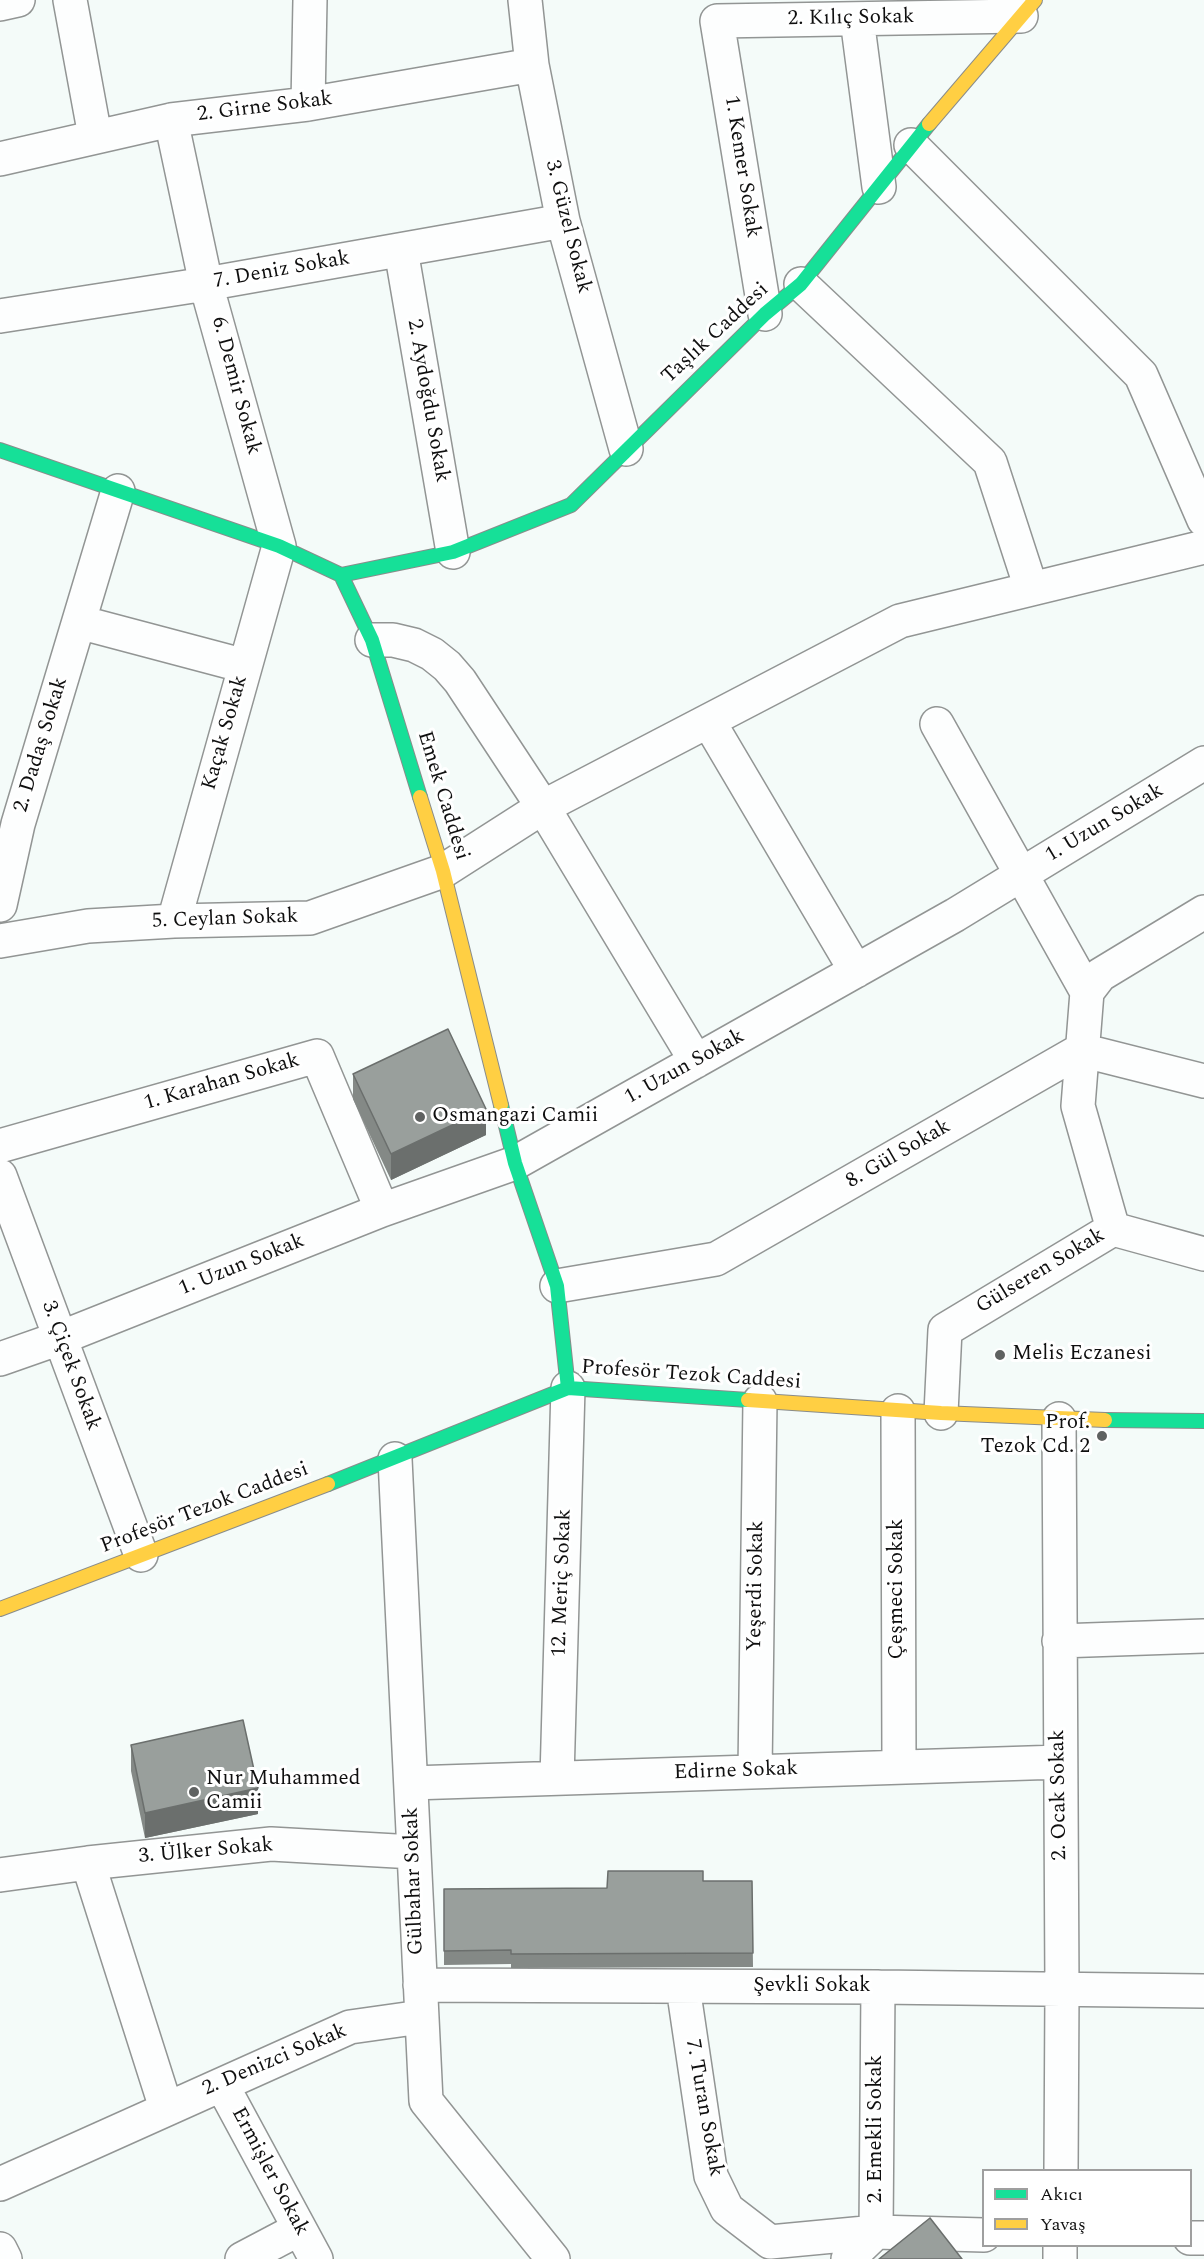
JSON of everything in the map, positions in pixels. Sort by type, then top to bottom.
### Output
[{"type":"street","points":[[0,4],[18,0]]},
{"type":"street","points":[[70,0],[95,136]]},
{"type":"street","points":[[308,104],[310,0]]},
{"type":"street","name":"3. Güzel Sokak","points":[[525,0],[532,65],[563,221],[626,449]]},
{"type":"street","name":"2. Kılıç Sokak","points":[[717,21],[857,19],[1028,8]]},
{"type":"street","name":"Taşlık Caddesi","points":[[341,575],[453,552],[571,505],[765,314],[801,284],[911,145],[1028,8]]},
{"type":"street","points":[[857,19],[879,187]]},
{"type":"street","name":"1. Kemer Sokak","points":[[717,21],[765,314]]},
{"type":"street","name":"2. Girne Sokak","points":[[0,159],[171,120],[308,104],[532,65]]},
{"type":"street","name":"6. Demir Sokak","points":[[171,120],[206,284],[279,546]]},
{"type":"street","points":[[911,145],[1142,375],[1204,520]]},
{"type":"street","name":"7. Deniz Sokak","points":[[0,316],[206,284],[563,221]]},
{"type":"street","name":"2. Aydoğdu Sokak","points":[[401,250],[453,552]]},
{"type":"street","points":[[801,284],[990,462],[1031,588]]},
{"type":"street","points":[[0,450],[279,546],[341,575]]},
{"type":"street","name":"2. Dadaş Sokak","points":[[0,905],[9,822],[79,622],[118,491]]},
{"type":"street","name":"Kaçak Sokak","points":[[174,921],[279,546]]},
{"type":"street","name":"5. Ceylan Sokak","points":[[0,941],[88,926],[174,921],[310,918],[443,871],[543,807],[900,621],[1204,547]]},
{"type":"street","name":"Emek Caddesi","points":[[341,575],[372,640],[443,871],[515,1163],[557,1286],[568,1388]]},
{"type":"street","points":[[79,622],[245,666]]},
{"type":"street","points":[[372,640],[393,640],[414,645],[432,654],[460,681],[543,807],[696,1061]]},
{"type":"street","points":[[709,722],[856,971]]},
{"type":"street","points":[[937,724],[1086,992],[1100,975],[1204,912]]},
{"type":"street","name":"1. Uzun Sokak","points":[[0,1359],[60,1338],[382,1210],[515,1163],[856,971],[1021,875],[1204,763]]},
{"type":"street","name":"Gülseren Sokak","points":[[941,1413],[945,1330],[1113,1228],[1078,1106],[1086,992]]},
{"type":"street","points":[[1081,1050],[1204,1080]]},
{"type":"street","name":"8. Gül Sokak","points":[[557,1286],[717,1259],[1081,1050]]},
{"type":"street","name":"1. Karahan Sokak","points":[[0,1146],[317,1056],[382,1210]]},
{"type":"street","name":"3. Çiçek Sokak","points":[[0,1176],[141,1555]]},
{"type":"street","points":[[1113,1228],[1204,1254]]},
{"type":"street","name":"Profesör Tezok Caddesi","points":[[0,1609],[395,1459],[568,1388],[898,1411],[1059,1419],[1204,1421]]},
{"type":"street","name":"12. Meriç Sokak","points":[[557,1778],[568,1388]]},
{"type":"street","name":"Yeşerdi Sokak","points":[[754,1771],[760,1401]]},
{"type":"street","name":"Çeşmeci Sokak","points":[[898,1411],[898,1767]]},
{"type":"street","name":"2. Ocak Sokak","points":[[1059,1419],[1061,2169]]},
{"type":"street","name":"Gülbahar Sokak","points":[[395,1459],[426,2101],[553,2259]]},
{"type":"street","points":[[1059,1641],[1204,1636]]},
{"type":"street","name":"Edirne Sokak","points":[[411,1783],[1060,1761]]},
{"type":"street","name":"3. Ülker Sokak","points":[[0,1875],[88,1863],[271,1845],[414,1852]]},
{"type":"street","points":[[88,1863],[166,2108]]},
{"type":"street","name":"Şevkli Sokak","points":[[420,1985],[1204,1991]]},
{"type":"street","name":"7. Turan Sokak","points":[[683,1987],[711,2176],[727,2209],[760,2251],[876,2232],[982,2235]]},
{"type":"street","name":"2. Emekli Sokak","points":[[848,2259],[876,2232],[878,1987]]},
{"type":"street","name":"2. Denizci Sokak","points":[[0,2184],[350,2027],[421,2017]]},
{"type":"street","name":"Ermişler Sokak","points":[[222,2085],[316,2259]]},
{"type":"street","points":[[242,2259],[299,2229]]},
{"type":"street","points":[[0,2249],[5,2259]]},
{"type":"building","name":"Osmangazi Camii","points":[[448,1029],[486,1109],[391,1154],[353,1074]]},
{"type":"building","name":"Nur Muhammed Camii","points":[[243,1720],[258,1788],[145,1813],[131,1745]]},
{"type":"building","points":[[608,1871],[703,1871],[703,1881],[752,1881],[753,1953],[511,1954],[511,1950],[444,1951],[444,1889],[607,1888]]},
{"type":"building","points":[[930,2218],[962,2259],[879,2259]]},
{"type":"traffic: fast","points":[[341,575],[453,552],[571,505],[765,314],[801,284],[929,124]]},
{"type":"traffic: fast","points":[[0,450],[279,546],[341,575],[372,640],[420,797]]},
{"type":"traffic: fast","points":[[501,1105],[515,1163],[557,1286],[568,1388]]},
{"type":"traffic: fast","points":[[328,1484],[568,1388],[748,1400]]},
{"type":"traffic: fast","points":[[1105,1420],[1204,1421]]},
{"type":"traffic: slow","points":[[929,124],[1035,0]]},
{"type":"traffic: slow","points":[[420,797],[443,871],[501,1105]]},
{"type":"traffic: slow","points":[[748,1400],[941,1413],[1105,1420]]},
{"type":"traffic: slow","points":[[0,1609],[328,1484]]},
{"type":"place","name":"Osmangazi Camii","points":[[420,1117]]},
{"type":"place","name":"Melis Eczanesi","points":[[1000,1355]]},
{"type":"place","name":"Prof. Tezok Cd. 2","points":[[1102,1436]]},
{"type":"place","name":"Nur Muhammed Camii","points":[[194,1792]]}]
